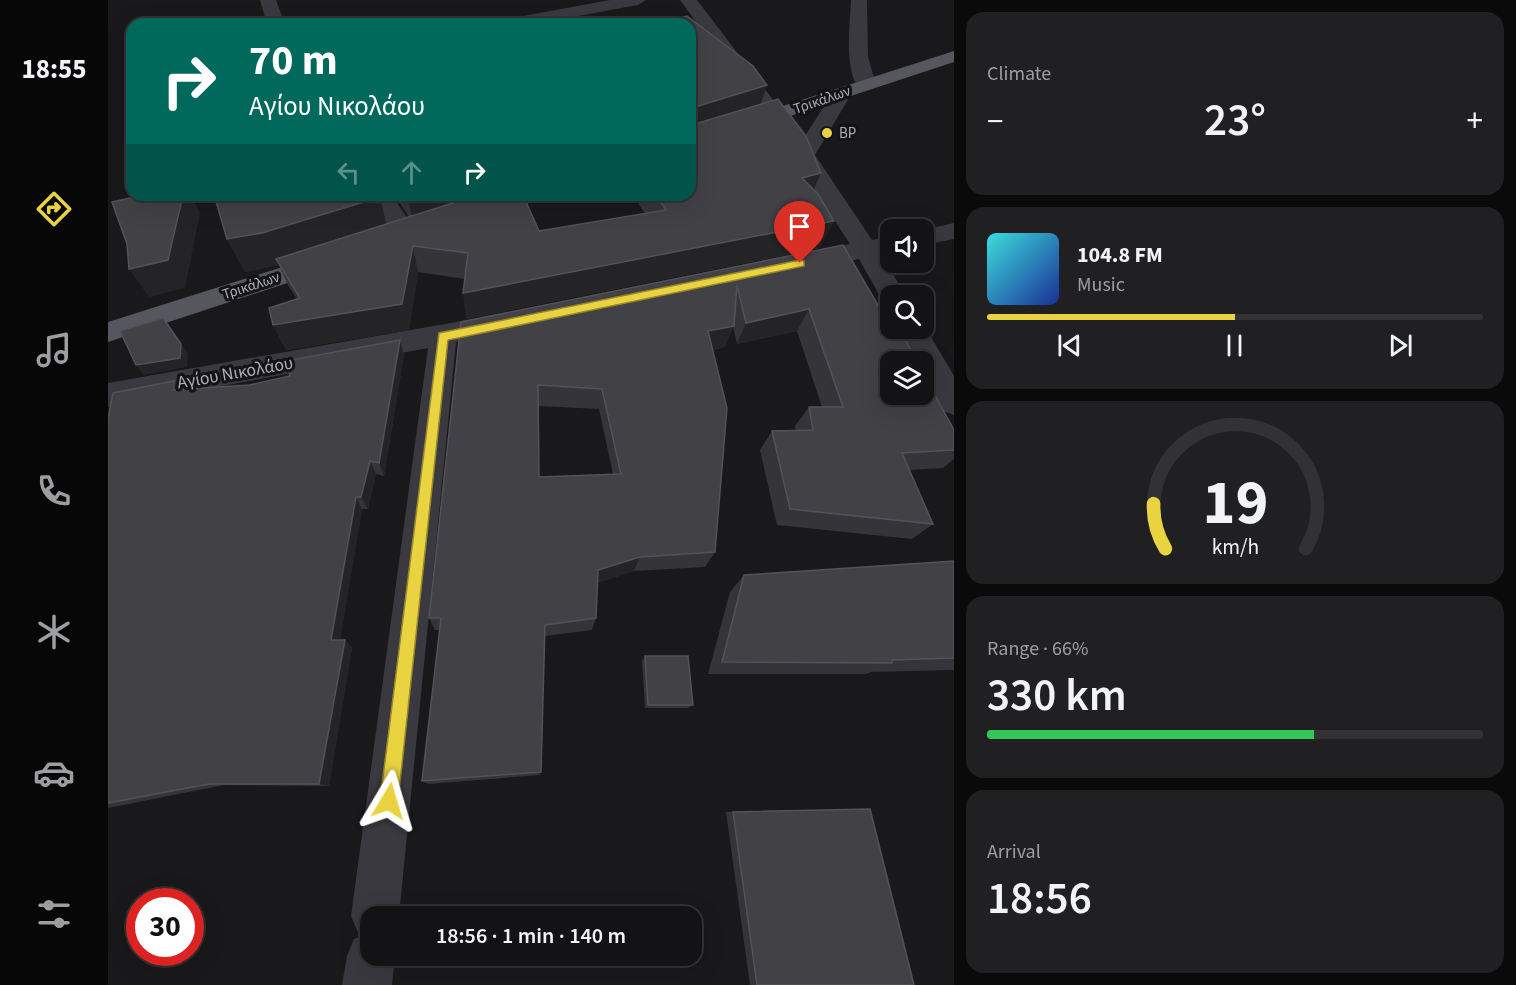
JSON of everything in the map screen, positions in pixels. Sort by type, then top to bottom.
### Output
[{"type":"main road","name":"Τρικάλων","points":[[696,141],[954,56]]},
{"type":"main road","points":[[464,217],[513,201]]},
{"type":"main road","points":[[380,244],[418,232]]},
{"type":"main road","name":"Τρικάλων","points":[[108,332],[346,255]]},
{"type":"street","points":[[268,0],[274,18]]},
{"type":"street","points":[[540,18],[638,0]]},
{"type":"street","points":[[688,0],[804,155],[879,247],[890,285]]},
{"type":"street","points":[[859,0],[858,57],[866,85]]},
{"type":"street","points":[[804,155],[842,93]]},
{"type":"street","points":[[386,201],[418,232]]},
{"type":"street","points":[[934,235],[954,231]]},
{"type":"street","points":[[776,268],[879,247]]},
{"type":"street","name":"Αγίου Νικολάου","points":[[108,395],[523,320]]},
{"type":"street","points":[[376,906],[443,336]]},
{"type":"street","points":[[918,339],[954,403]]},
{"type":"street","points":[[368,985],[370,966]]},
{"type":"building","points":[[696,23],[753,66],[767,85],[696,107]]},
{"type":"building","points":[[778,99],[806,136],[821,173],[802,178],[818,194],[834,221],[463,293],[468,253],[413,246],[402,304],[273,325],[269,308],[300,298],[276,259],[459,201],[526,201],[539,231],[666,210],[660,201],[696,201],[696,124]]},
{"type":"building","points":[[126,199],[126,201],[182,201],[168,260],[129,269],[127,244],[112,202]]},
{"type":"building","points":[[216,201],[367,201],[262,233],[227,239]]},
{"type":"building","points":[[843,245],[880,309],[880,339],[905,339],[911,351],[880,351],[880,405],[934,405],[934,393],[954,430],[954,450],[902,453],[933,524],[790,509],[772,431],[813,430],[809,407],[843,407],[809,309],[746,323],[737,285],[734,326],[708,331],[727,408],[715,552],[640,557],[598,570],[596,618],[545,625],[541,772],[422,781],[441,618],[429,618],[461,322]],"holes":[[[538,385],[602,389],[621,474],[539,477]]]},
{"type":"building","points":[[163,318],[181,344],[180,358],[136,365],[120,331]]},
{"type":"building","points":[[400,340],[379,463],[370,461],[361,497],[356,497],[331,640],[345,640],[319,784],[209,784],[108,803],[108,419],[113,393],[174,381],[174,390],[249,385],[290,376],[286,361]]},
{"type":"building","points":[[954,561],[954,658],[892,660],[892,663],[722,662],[744,575]]},
{"type":"building","points":[[645,656],[688,656],[693,705],[648,705]]},
{"type":"building","points":[[870,809],[914,985],[757,985],[733,812]]},
{"type":"place","name":"BP","points":[[827,133]]},
{"type":"route","points":[[389,801],[443,336],[800,263]]}]
